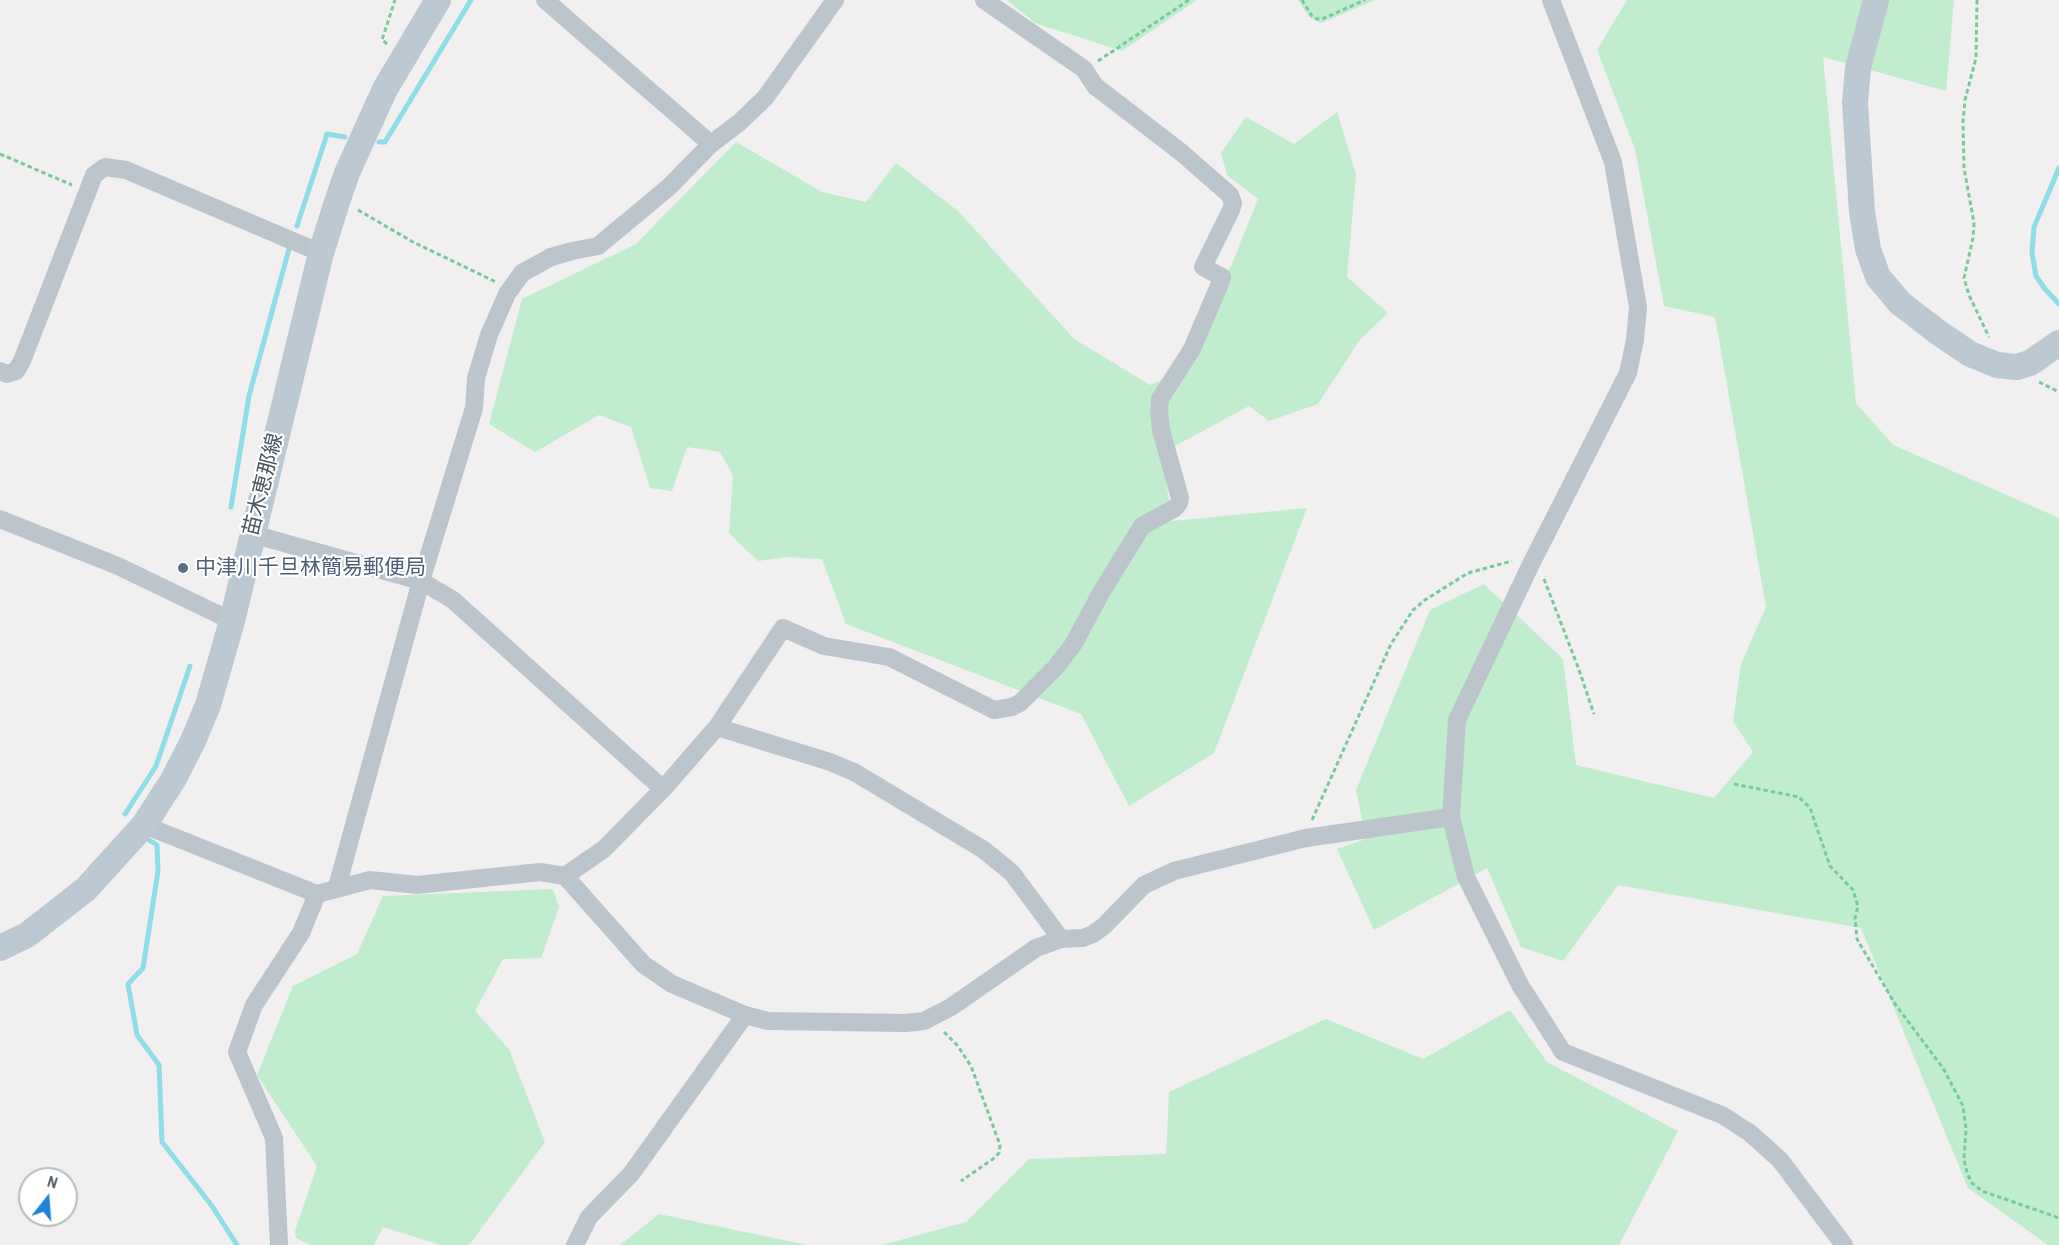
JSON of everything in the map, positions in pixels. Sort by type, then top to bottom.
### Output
[{"type":"main road","name":"苗木恵那線","points":[[0,948],[27,935],[86,889],[144,825],[173,780],[193,741],[208,705],[232,621],[321,253],[337,202],[347,173],[386,89],[438,0]]},
{"type":"main road","points":[[1875,0],[1858,68],[1855,103],[1862,212],[1868,249],[1878,278],[1900,303],[1938,333],[1970,354],[1997,365],[2017,367],[2051,349]]},
{"type":"street","points":[[544,0],[711,144]]},
{"type":"street","points":[[337,887],[421,581],[474,408],[476,378],[489,335],[510,290],[522,273],[551,257],[572,250],[598,246],[669,187],[711,144],[740,122],[765,98],[835,0]]},
{"type":"street","points":[[565,876],[604,849],[663,789],[717,727],[783,628],[824,646],[889,657],[994,710],[1004,710],[1020,704],[1073,645],[1087,623],[1102,591],[1142,526],[1176,508],[1179,503],[1180,498],[1161,430],[1160,399],[1192,349],[1221,281],[1222,277],[1203,267],[1233,202],[1230,195],[1182,153],[1095,86],[1084,69],[984,0]]},
{"type":"street","points":[[1551,0],[1613,162],[1638,307],[1635,340],[1628,373],[1535,556],[1457,720],[1451,817],[1466,877],[1520,985],[1563,1052],[1722,1115],[1750,1133],[1780,1160],[1844,1245]]},
{"type":"street","points":[[0,371],[7,374],[16,371],[22,361],[93,174],[105,167],[126,170],[321,253]]},
{"type":"street","points":[[0,519],[118,566],[232,621]]},
{"type":"street","points":[[252,534],[421,581],[453,600],[663,789]]},
{"type":"street","points":[[717,727],[830,762],[854,772],[984,850],[1012,873],[1061,939]]},
{"type":"street","points":[[144,825],[317,894],[370,880],[417,885],[540,872],[565,876],[643,964],[672,984],[745,1015],[768,1021],[906,1023],[924,1021],[951,1007],[1036,948],[1061,939],[1083,938],[1093,934],[1104,926],[1143,885],[1157,877],[1306,838],[1451,817]]},
{"type":"street","points":[[279,1245],[274,1138],[237,1052],[254,1005],[301,933],[317,894]]},
{"type":"street","points":[[574,1245],[590,1217],[632,1174],[745,1015]]},
{"type":"path","points":[[395,0],[382,40],[405,57]]},
{"type":"path","points":[[1084,69],[1189,0]]},
{"type":"path","points":[[1302,0],[1312,16],[1322,19],[1365,0]]},
{"type":"path","points":[[1977,0],[1976,58],[1965,100],[1963,122],[1964,168],[1974,223],[1964,278],[1969,295],[2004,365]]},
{"type":"path","points":[[0,154],[87,191]]},
{"type":"path","points":[[337,202],[353,207],[413,242],[510,290]]},
{"type":"path","points":[[1306,838],[1390,644],[1413,610],[1468,573],[1535,556],[1594,714]]},
{"type":"path","points":[[1734,784],[1799,797],[1810,808],[1830,866],[1853,890],[1858,906],[1857,939],[1895,1004],[1943,1068],[1963,1107],[1966,1129],[1964,1159],[1972,1183],[1982,1191],[2059,1218]]},
{"type":"path","points":[[930,1018],[957,1045],[971,1066],[1000,1145],[999,1153],[993,1159],[961,1181]]},
{"type":"green space","points":[[1007,0],[1197,0],[1122,51],[1035,23]]},
{"type":"green space","points":[[1298,0],[1375,0],[1321,23],[1309,17]]},
{"type":"green space","points":[[1627,0],[1954,0],[1946,91],[1823,57],[1856,403],[1893,445],[2059,518],[2059,1245],[2048,1245],[1968,1188],[1861,928],[1618,885],[1563,961],[1521,947],[1487,868],[1374,930],[1337,849],[1366,839],[1356,790],[1430,610],[1484,584],[1563,659],[1576,765],[1714,798],[1753,752],[1733,721],[1741,664],[1766,607],[1715,317],[1664,306],[1635,149],[1597,50]]},
{"type":"green space","points":[[1337,112],[1356,174],[1347,277],[1388,313],[1359,341],[1318,404],[1269,421],[1249,406],[1162,453],[1172,521],[1307,508],[1214,753],[1129,806],[1081,714],[846,624],[822,559],[786,557],[758,561],[729,533],[733,475],[720,452],[687,447],[672,491],[650,488],[631,427],[599,415],[535,452],[489,424],[522,299],[636,244],[736,142],[822,192],[866,202],[896,163],[958,211],[1074,339],[1150,385],[1166,378],[1232,264],[1258,199],[1227,175],[1221,153],[1246,117],[1294,144]]},
{"type":"green space","points":[[553,889],[559,907],[541,958],[503,959],[475,1011],[509,1049],[545,1142],[469,1245],[441,1245],[383,1227],[374,1245],[310,1245],[296,1238],[295,1231],[317,1166],[257,1075],[293,986],[357,954],[383,896]]},
{"type":"green space","points":[[1510,1010],[1547,1062],[1678,1131],[1619,1245],[882,1245],[966,1222],[1029,1159],[1166,1154],[1169,1092],[1326,1019],[1423,1059]]},
{"type":"green space","points":[[659,1214],[807,1245],[620,1245]]},
{"type":"waterway","points":[[379,142],[385,142],[471,0]]},
{"type":"waterway","points":[[297,226],[327,134],[345,137]]},
{"type":"waterway","points":[[2059,168],[2034,227],[2032,253],[2036,276],[2059,304]]},
{"type":"waterway","points":[[231,507],[249,396],[289,249]]},
{"type":"waterway","points":[[125,814],[156,766],[190,666]]},
{"type":"waterway","points":[[149,840],[157,845],[158,871],[143,968],[128,984],[137,1035],[159,1065],[162,1142],[212,1206],[237,1245]]},
{"type":"place","name":"中津川千旦林簡易郵便局","points":[[183,568]]}]
